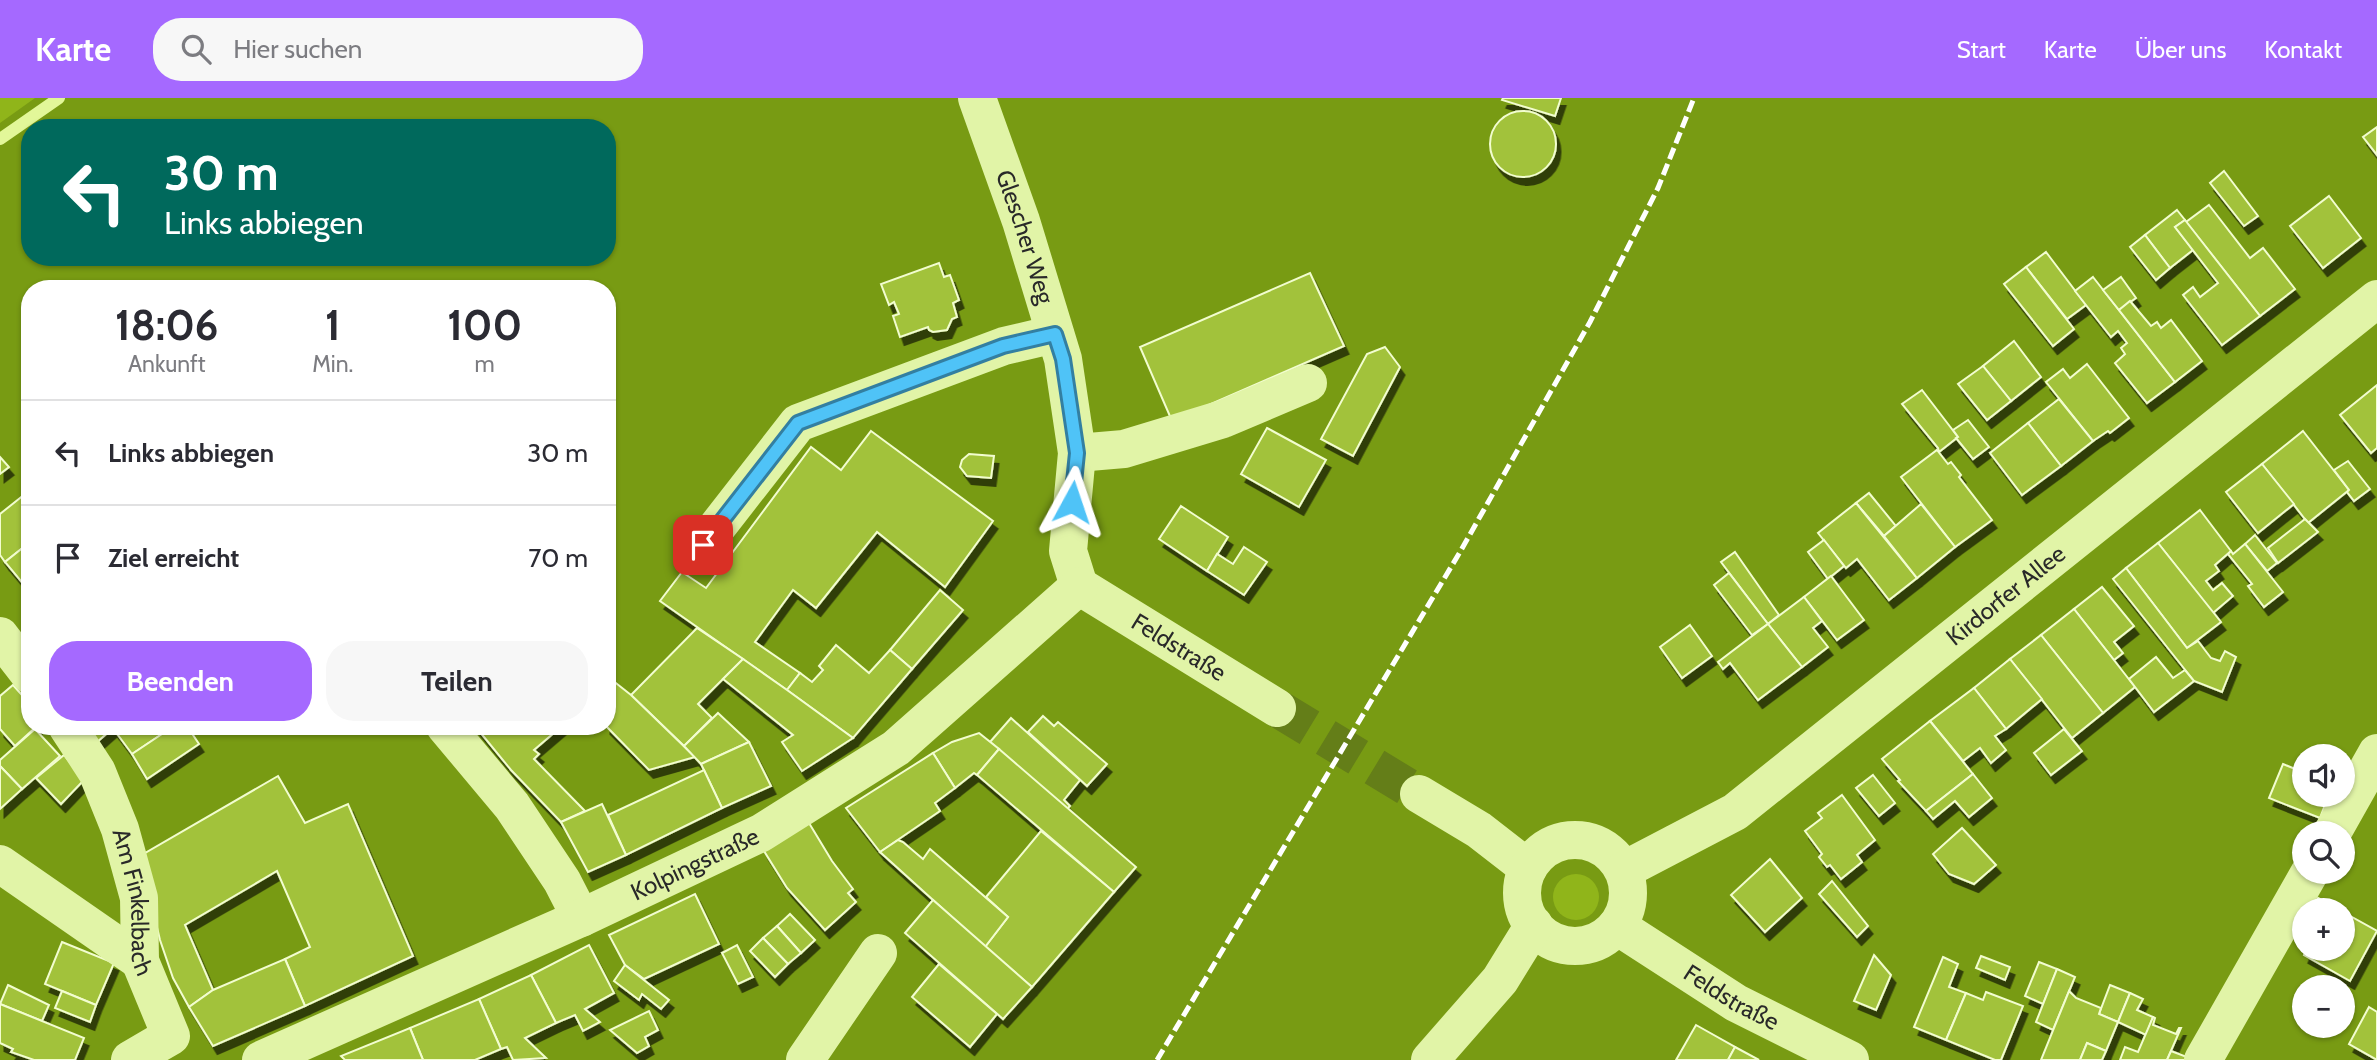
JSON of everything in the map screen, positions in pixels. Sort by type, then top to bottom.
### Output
[{"type":"street","name":"Glescher Weg","points":[[977,98],[1021,221],[1063,359],[1077,453],[1068,551],[1079,586]]},
{"type":"street","name":"Kirdorfer Allee","points":[[1624,870],[1735,812],[2370,313]]},
{"type":"street","points":[[703,545],[798,423],[1003,346],[1055,334]]},
{"type":"street","points":[[1077,453],[1124,449],[1198,427],[1308,383]]},
{"type":"street","name":"Feldstraße","points":[[1079,586],[1277,708]]},
{"type":"street","name":"Kolpingstraße","points":[[261,1060],[581,918],[761,832],[895,748],[1079,586]]},
{"type":"street","points":[[0,636],[21,663]]},
{"type":"street","name":"Am Finkelbach","points":[[73,735],[97,772],[120,828],[139,898],[140,961],[171,1036],[130,1060]]},
{"type":"street","points":[[453,735],[512,806],[562,881],[581,918]]},
{"type":"street","points":[[2339,821],[2377,753]]},
{"type":"street","points":[[1419,794],[1479,830],[1528,868]]},
{"type":"street","points":[[1583,840],[1609,851],[1624,870],[1629,893],[1626,910],[1617,926],[1596,942],[1577,946],[1564,945],[1547,938],[1534,925],[1523,904],[1523,885],[1533,860],[1547,847],[1564,841],[1583,840]]},
{"type":"street","points":[[0,863],[140,961]]},
{"type":"street","points":[[2203,1060],[2303,884]]},
{"type":"street","points":[[1430,1060],[1500,980],[1534,925]]},
{"type":"street","name":"Feldstraße","points":[[1617,926],[1736,1003],[1850,1060]]},
{"type":"street","points":[[806,1060],[878,953]]},
{"type":"green space","points":[[0,98],[35,98],[0,123]]},
{"type":"green space","points":[[1576,874],[1592,881],[1599,897],[1592,913],[1576,920],[1560,913],[1553,897],[1560,881]]},
{"type":"building","points":[[1561,98],[1555,116],[1502,100]]},
{"type":"building","points":[[1523,111],[1536,114],[1546,121],[1553,131],[1556,144],[1553,157],[1546,167],[1536,174],[1523,177],[1510,174],[1500,167],[1493,157],[1490,144],[1493,131],[1500,121],[1510,114]]},
{"type":"building","points":[[2377,127],[2377,155],[2363,137]]},
{"type":"building","points":[[2224,171],[2258,216],[2244,226],[2210,183]]},
{"type":"building","points":[[2329,196],[2361,238],[2323,268],[2290,226]]},
{"type":"building","points":[[2209,205],[2250,258],[2263,248],[2295,289],[2260,316],[2186,222]]},
{"type":"building","points":[[2177,210],[2185,220],[2175,227],[2193,250],[2170,268],[2145,235]]},
{"type":"building","points":[[2185,220],[2260,316],[2222,345],[2183,295],[2193,287],[2200,297],[2218,283],[2175,227]]},
{"type":"building","points":[[2145,235],[2170,268],[2156,280],[2130,247]]},
{"type":"building","points":[[2046,252],[2086,305],[2067,319],[2026,267]]},
{"type":"building","points":[[939,263],[944,277],[950,275],[959,300],[953,303],[957,317],[952,319],[947,330],[933,332],[928,327],[900,337],[893,316],[899,314],[894,302],[889,305],[881,284]]},
{"type":"building","points":[[2026,267],[2074,329],[2053,346],[2004,284]]},
{"type":"building","points":[[1310,273],[1344,346],[1172,421],[1140,347]]},
{"type":"building","points":[[2093,277],[2175,382],[2147,403],[2115,363],[2125,354],[2121,348],[2127,343],[2118,331],[2111,337],[2075,291]]},
{"type":"building","points":[[2121,277],[2136,298],[2119,310],[2103,290]]},
{"type":"building","points":[[2130,301],[2151,326],[2157,322],[2161,328],[2171,320],[2202,361],[2175,382],[2119,310]]},
{"type":"building","points":[[2014,341],[2041,377],[2011,401],[1983,366]]},
{"type":"building","points":[[1385,347],[1400,367],[1353,456],[1321,439],[1367,354]]},
{"type":"building","points":[[2087,364],[2129,418],[2110,433],[2108,431],[2093,441],[2046,382],[2063,369],[2070,378]]},
{"type":"building","points":[[1983,366],[2011,401],[1987,420],[1958,384]]},
{"type":"building","points":[[2377,385],[2377,448],[2371,453],[2340,415]]},
{"type":"building","points":[[1922,390],[1958,437],[1939,452],[1902,404]]},
{"type":"building","points":[[2059,399],[2093,441],[2061,466],[2028,423]]},
{"type":"building","points":[[1968,420],[1989,447],[1973,459],[1953,430]]},
{"type":"building","points":[[2028,423],[2061,466],[2022,495],[1990,453]]},
{"type":"building","points":[[1267,428],[1326,460],[1299,507],[1241,474]]},
{"type":"building","points":[[871,431],[993,521],[945,587],[877,532],[816,608],[793,590],[755,642],[800,673],[787,690],[660,601],[682,572],[706,588],[811,447],[841,470]]},
{"type":"building","points":[[2303,431],[2349,490],[2308,523],[2262,464]]},
{"type":"building","points":[[1937,450],[1948,464],[1951,462],[1961,475],[1959,477],[1992,520],[1955,547],[1901,477]]},
{"type":"building","points":[[969,454],[994,456],[991,478],[967,476],[960,467],[962,460]]},
{"type":"building","points":[[0,457],[9,467],[0,474]]},
{"type":"building","points":[[2348,461],[2370,489],[2354,501],[2334,470]]},
{"type":"building","points":[[2262,464],[2294,504],[2258,533],[2226,492]]},
{"type":"building","points":[[1869,493],[1896,526],[1884,536],[1856,503]]},
{"type":"building","points":[[21,497],[21,549],[5,562],[0,555],[0,514]]},
{"type":"building","points":[[1856,503],[1917,578],[1889,600],[1857,559],[1846,568],[1818,533]]},
{"type":"building","points":[[1921,504],[1955,547],[1917,578],[1884,536]]},
{"type":"building","points":[[1181,506],[1228,537],[1207,571],[1159,539]]},
{"type":"building","points":[[2200,510],[2231,551],[2215,565],[2219,571],[2206,581],[2213,590],[2222,583],[2233,596],[2213,613],[2158,543]]},
{"type":"building","points":[[2305,519],[2318,532],[2278,563],[2268,548]]},
{"type":"building","points":[[2255,535],[2277,563],[2267,571],[2245,544]]},
{"type":"building","points":[[1824,540],[1844,566],[1828,579],[1808,552]]},
{"type":"building","points":[[2158,543],[2221,622],[2187,648],[2126,568]]},
{"type":"building","points":[[2245,544],[2283,592],[2264,607],[2248,586],[2252,584],[2228,554],[2231,551],[2233,554]]},
{"type":"building","points":[[1244,547],[1267,562],[1244,595],[1207,571],[1217,554],[1233,564]]},
{"type":"building","points":[[21,549],[21,581],[5,562]]},
{"type":"building","points":[[1735,552],[1779,615],[1768,624],[1721,562]]},
{"type":"building","points":[[2126,568],[2187,648],[2198,641],[2211,658],[2220,661],[2225,651],[2236,657],[2222,692],[2194,681],[2113,579]]},
{"type":"building","points":[[1729,573],[1768,624],[1752,635],[1714,585]]},
{"type":"building","points":[[1831,576],[1864,620],[1837,640],[1804,597]]},
{"type":"building","points":[[2102,587],[2134,626],[2114,642],[2123,653],[2114,660],[2074,609]]},
{"type":"building","points":[[940,590],[963,610],[912,669],[890,650]]},
{"type":"building","points":[[1804,597],[1822,621],[1813,628],[1828,647],[1802,667],[1768,624]]},
{"type":"building","points":[[2074,609],[2135,687],[2103,713],[2041,635]]},
{"type":"building","points":[[1768,624],[1802,667],[1758,700],[1730,663],[1723,669],[1718,662]]},
{"type":"building","points":[[1690,625],[1712,656],[1682,678],[1660,647]]},
{"type":"building","points":[[697,628],[743,659],[698,704],[712,718],[684,746],[631,695]]},
{"type":"building","points":[[2041,635],[2103,713],[2072,738],[2010,659]]},
{"type":"building","points":[[836,645],[869,673],[890,650],[912,669],[853,738],[787,690],[800,673],[812,682],[823,670],[819,666]]},
{"type":"building","points":[[2156,657],[2173,678],[2185,670],[2194,681],[2154,712],[2129,679]]},
{"type":"building","points":[[743,659],[853,738],[802,771],[782,742],[793,735],[723,679]]},
{"type":"building","points":[[2010,659],[2042,699],[2006,729],[1974,688]]},
{"type":"building","points":[[616,683],[695,757],[649,770],[615,735]]},
{"type":"building","points":[[13,685],[21,694],[21,735],[27,735],[15,746],[0,729],[0,696]]},
{"type":"building","points":[[1974,688],[2006,729],[1995,736],[2006,750],[1991,763],[1980,748],[1963,761],[1930,721]]},
{"type":"building","points":[[718,713],[749,742],[701,764],[684,746]]},
{"type":"building","points":[[1043,716],[1054,726],[1058,722],[1107,764],[1087,786],[1028,732]]},
{"type":"building","points":[[1011,718],[1080,780],[1064,800],[1070,806],[1067,809],[990,742]]},
{"type":"building","points":[[1930,721],[1973,774],[1926,811],[1882,759]]},
{"type":"building","points":[[2064,729],[2082,751],[2051,775],[2034,753]]},
{"type":"building","points":[[979,733],[999,749],[977,775],[974,773],[955,788],[933,753],[952,742]]},
{"type":"building","points":[[28,735],[41,735],[60,756],[22,789],[0,766],[0,760]]},
{"type":"building","points":[[90,735],[105,735],[96,743]]},
{"type":"building","points":[[118,735],[160,735],[132,754]]},
{"type":"building","points":[[160,735],[193,735],[199,744],[147,779],[132,754]]},
{"type":"building","points":[[482,735],[552,735],[534,750],[539,754],[534,759],[585,811],[561,822],[511,770]]},
{"type":"building","points":[[749,742],[771,786],[722,808],[701,764]]},
{"type":"building","points":[[999,749],[1136,867],[1114,892],[977,775]]},
{"type":"building","points":[[933,753],[955,788],[935,803],[940,811],[880,852],[846,808]]},
{"type":"building","points":[[64,755],[84,780],[61,804],[36,778]]},
{"type":"building","points":[[2283,764],[2292,768],[2292,807],[2324,807],[2320,818],[2269,798]]},
{"type":"building","points":[[0,766],[22,789],[0,809]]},
{"type":"building","points":[[704,770],[722,808],[626,855],[608,815]]},
{"type":"building","points":[[1973,774],[1992,798],[1969,817],[1955,801],[1933,819],[1926,811]]},
{"type":"building","points":[[1873,775],[1895,803],[1879,816],[1856,788]]},
{"type":"building","points":[[278,776],[305,823],[348,804],[413,956],[305,1006],[285,959],[310,947],[277,871],[185,925],[213,990],[189,1007],[173,978],[160,940],[140,856]]},
{"type":"building","points":[[1842,795],[1875,840],[1857,855],[1862,862],[1841,879],[1830,865],[1827,867],[1819,857],[1822,854],[1805,831],[1822,818],[1818,813]]},
{"type":"building","points":[[602,804],[626,855],[588,872],[561,822]]},
{"type":"building","points":[[809,823],[853,889],[848,893],[856,902],[825,930],[787,888],[764,851]]},
{"type":"building","points":[[1962,828],[1996,865],[1974,884],[1949,874],[1933,854]]},
{"type":"building","points":[[1041,831],[1114,892],[1032,987],[985,947],[1008,917],[986,897]]},
{"type":"building","points":[[898,840],[923,859],[930,849],[1008,917],[985,947],[880,852]]},
{"type":"building","points":[[1770,859],[1802,898],[1765,932],[1731,895]]},
{"type":"building","points":[[1832,881],[1868,926],[1857,937],[1819,894]]},
{"type":"building","points":[[695,894],[719,944],[644,979],[625,965],[609,935]]},
{"type":"building","points":[[933,900],[1032,987],[1003,1019],[905,933]]},
{"type":"building","points":[[790,914],[815,940],[801,953],[777,926]]},
{"type":"building","points":[[2355,919],[2377,931],[2353,975],[2339,975],[2315,961],[2355,961]]},
{"type":"building","points":[[777,926],[801,953],[788,964],[763,938]]},
{"type":"building","points":[[763,938],[788,964],[775,977],[750,951]]},
{"type":"building","points":[[62,942],[114,963],[96,1005],[45,984]]},
{"type":"building","points":[[589,945],[614,993],[585,1009],[600,1022],[583,1031],[575,1015],[556,1023],[531,975]]},
{"type":"building","points":[[737,945],[753,977],[738,984],[722,953]]},
{"type":"building","points":[[1874,955],[1891,975],[1876,1010],[1854,1001]]},
{"type":"building","points":[[1981,956],[2010,967],[2005,980],[1976,968]]},
{"type":"building","points":[[1943,957],[1958,964],[1949,987],[1966,993],[1946,1040],[1914,1027]]},
{"type":"building","points":[[285,959],[305,1006],[213,1046],[189,1007],[213,990]]},
{"type":"building","points":[[2039,962],[2057,969],[2043,1004],[2025,996]]},
{"type":"building","points":[[939,964],[997,1014],[970,1047],[912,997]]},
{"type":"building","points":[[625,965],[669,1000],[661,1009],[642,994],[639,1000],[614,981]]},
{"type":"building","points":[[2057,969],[2075,977],[2053,1030],[2036,1022]]},
{"type":"building","points":[[531,975],[556,1023],[525,1038],[546,1058],[513,1060],[507,1047],[501,1049],[479,999]]},
{"type":"building","points":[[8,985],[49,1005],[42,1021],[0,1004]]},
{"type":"building","points":[[2110,985],[2130,993],[2118,1022],[2099,1014]]},
{"type":"building","points":[[62,991],[96,1005],[90,1022],[55,1008]]},
{"type":"building","points":[[2069,991],[2076,998],[2101,1008],[2099,1014],[2118,1022],[2106,1051],[2087,1043],[2080,1060],[2041,1060]]},
{"type":"building","points":[[1986,992],[2023,1006],[2001,1060],[1946,1040],[1966,993],[1983,1000]]},
{"type":"building","points":[[2130,993],[2143,999],[2137,1010],[2153,1017],[2146,1035],[2118,1022]]},
{"type":"building","points":[[479,999],[501,1049],[475,1060],[423,1060],[410,1028]]},
{"type":"building","points":[[0,1004],[84,1038],[75,1060],[34,1060],[11,1052],[13,1049],[0,1043]]},
{"type":"building","points":[[2369,1007],[2377,1012],[2377,1060],[2349,1044],[2355,1038]]},
{"type":"building","points":[[649,1011],[658,1030],[645,1037],[649,1046],[637,1053],[610,1030]]},
{"type":"building","points":[[2153,1017],[2153,1025],[2176,1034],[2181,1028],[2167,1060],[2120,1060],[2125,1047],[2138,1052]]},
{"type":"building","points":[[1696,1025],[1735,1047],[1728,1060],[1676,1060]]},
{"type":"building","points":[[410,1028],[423,1060],[345,1060],[341,1056]]},
{"type":"building","points":[[2087,1043],[2106,1051],[2102,1060],[2080,1060]]},
{"type":"building","points":[[1735,1047],[1759,1060],[1728,1060]]},
{"type":"building","points":[[2171,1051],[2187,1057],[2186,1060],[2167,1060]]},
{"type":"waterway","points":[[29,119],[59,98]]},
{"type":"waterway","points":[[0,139],[21,124]]},
{"type":"tunnel","points":[[1277,708],[1419,794]]},
{"type":"railway","points":[[1157,1060],[1460,552],[1590,322],[1658,188],[1694,98]]},
{"type":"route","points":[[703,545],[798,423],[1003,346],[1055,334],[1063,359],[1077,453],[1072,502]]}]
